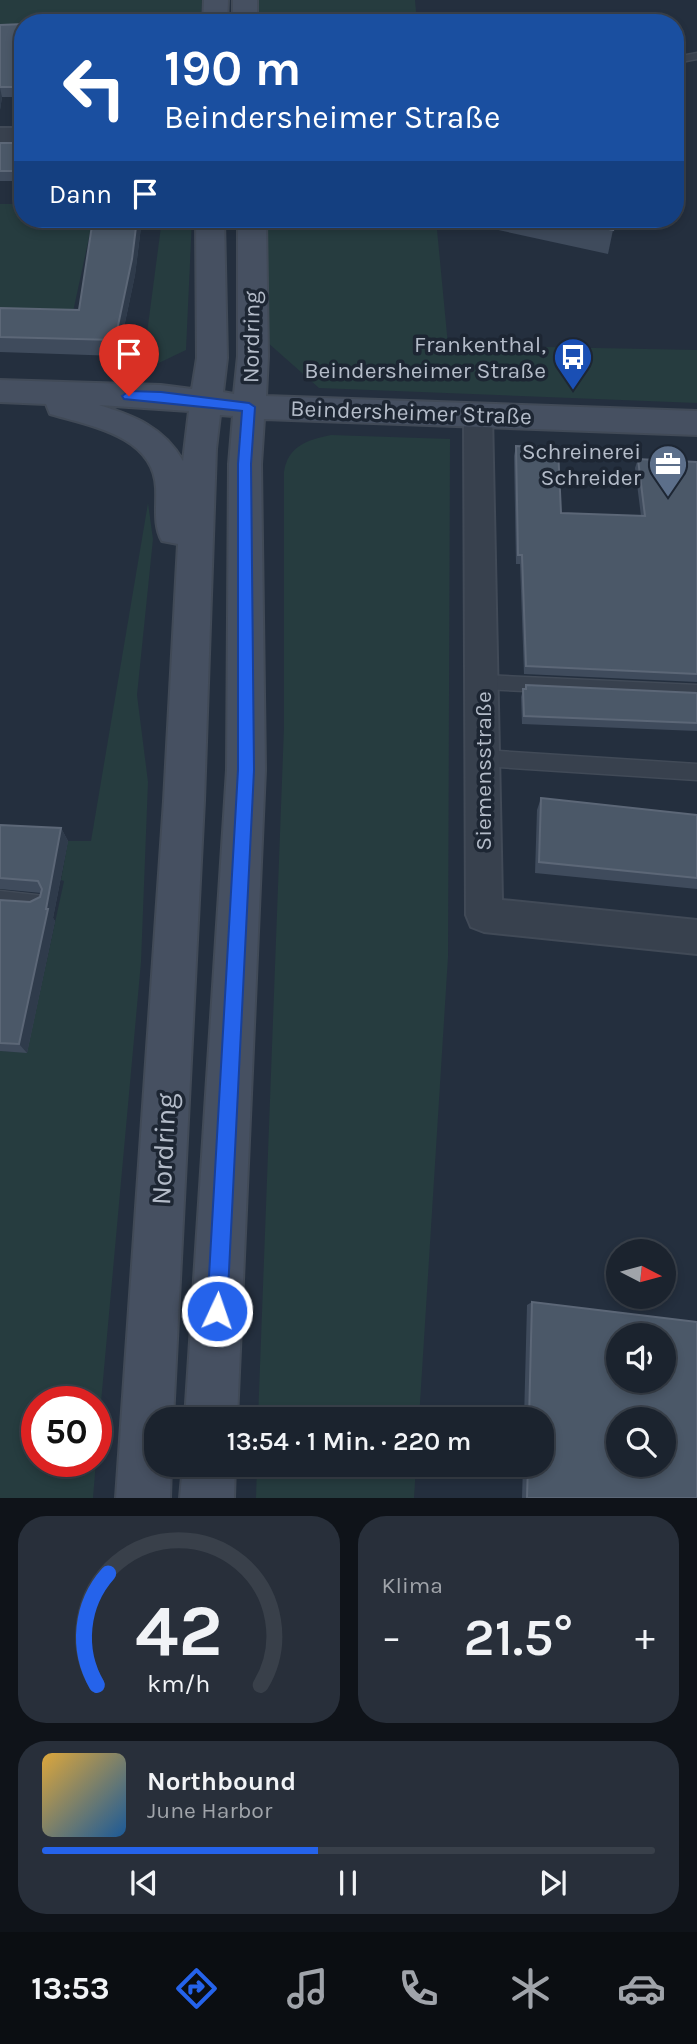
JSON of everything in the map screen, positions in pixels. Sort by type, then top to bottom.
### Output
[{"type":"main road","name":"Nordring","points":[[210,228],[212,358],[245,464],[246,770],[212,1407]]},
{"type":"main road","name":"Nordring","points":[[143,1498],[184,801],[200,449],[228,405],[253,356],[251,228]]},
{"type":"main road","name":"Nordring","points":[[6,391],[121,425],[144,435],[161,452],[172,476],[184,801]]},
{"type":"main road","name":"Beindersheimer Straße","points":[[6,391],[161,396],[228,405],[697,423]]},
{"type":"main road","points":[[207,1498],[208,1477]]},
{"type":"street","name":"Siemensstraße","points":[[478,414],[484,915],[697,937]]},
{"type":"lane","points":[[483,682],[697,692]]},
{"type":"lane","points":[[483,758],[697,772]]},
{"type":"lane","points":[[0,900],[38,902]]},
{"type":"green space","points":[[0,0],[202,0],[201,14],[14,14],[14,34],[0,35]]},
{"type":"green space","points":[[256,0],[415,0],[416,14],[256,14]]},
{"type":"green space","points":[[0,204],[14,204],[14,228],[91,228],[73,312],[0,311]]},
{"type":"green space","points":[[161,228],[192,228],[186,350],[142,371]]},
{"type":"green space","points":[[265,228],[437,228],[448,345],[697,350],[697,403],[319,388],[267,342]]},
{"type":"green space","points":[[331,435],[450,439],[448,957],[420,1407],[258,1407],[284,727],[284,472],[294,450],[314,439]]},
{"type":"green space","points":[[148,503],[153,539],[137,695],[148,782],[141,962],[102,1386],[21,1386],[21,1477],[95,1477],[93,1498],[0,1498],[0,1051],[27,1052],[64,881],[61,880],[68,841],[91,841]]},
{"type":"green space","points":[[257,1477],[415,1477],[414,1498],[256,1498]]},
{"type":"building","points":[[14,24],[14,87],[0,87],[0,25]]},
{"type":"building","points":[[0,143],[14,143],[14,171],[0,171]]},
{"type":"building","points":[[92,228],[136,228],[115,340],[0,337],[0,308],[79,310]]},
{"type":"building","points":[[516,446],[558,448],[561,513],[645,516],[638,459],[697,462],[697,674],[526,666],[522,555],[518,555]]},
{"type":"building","points":[[526,685],[697,693],[697,723],[524,716],[523,689],[526,689]]},
{"type":"building","points":[[541,798],[697,815],[697,878],[539,862]]},
{"type":"building","points":[[0,825],[61,828],[48,909],[19,1044],[0,1043],[0,900],[30,902],[40,897],[42,889],[38,881],[0,878]]},
{"type":"building","points":[[532,1302],[697,1322],[697,1498],[527,1498],[528,1477],[554,1477],[554,1407],[529,1407]]},
{"type":"place","name":"Frankenthal, Beindersheimer Straße","points":[[573,391]]},
{"type":"place","name":"Schreinerei Schreider","points":[[668,498]]},
{"type":"route","points":[[129,396],[161,396],[249,407],[245,448],[246,770],[217,1311]]}]
